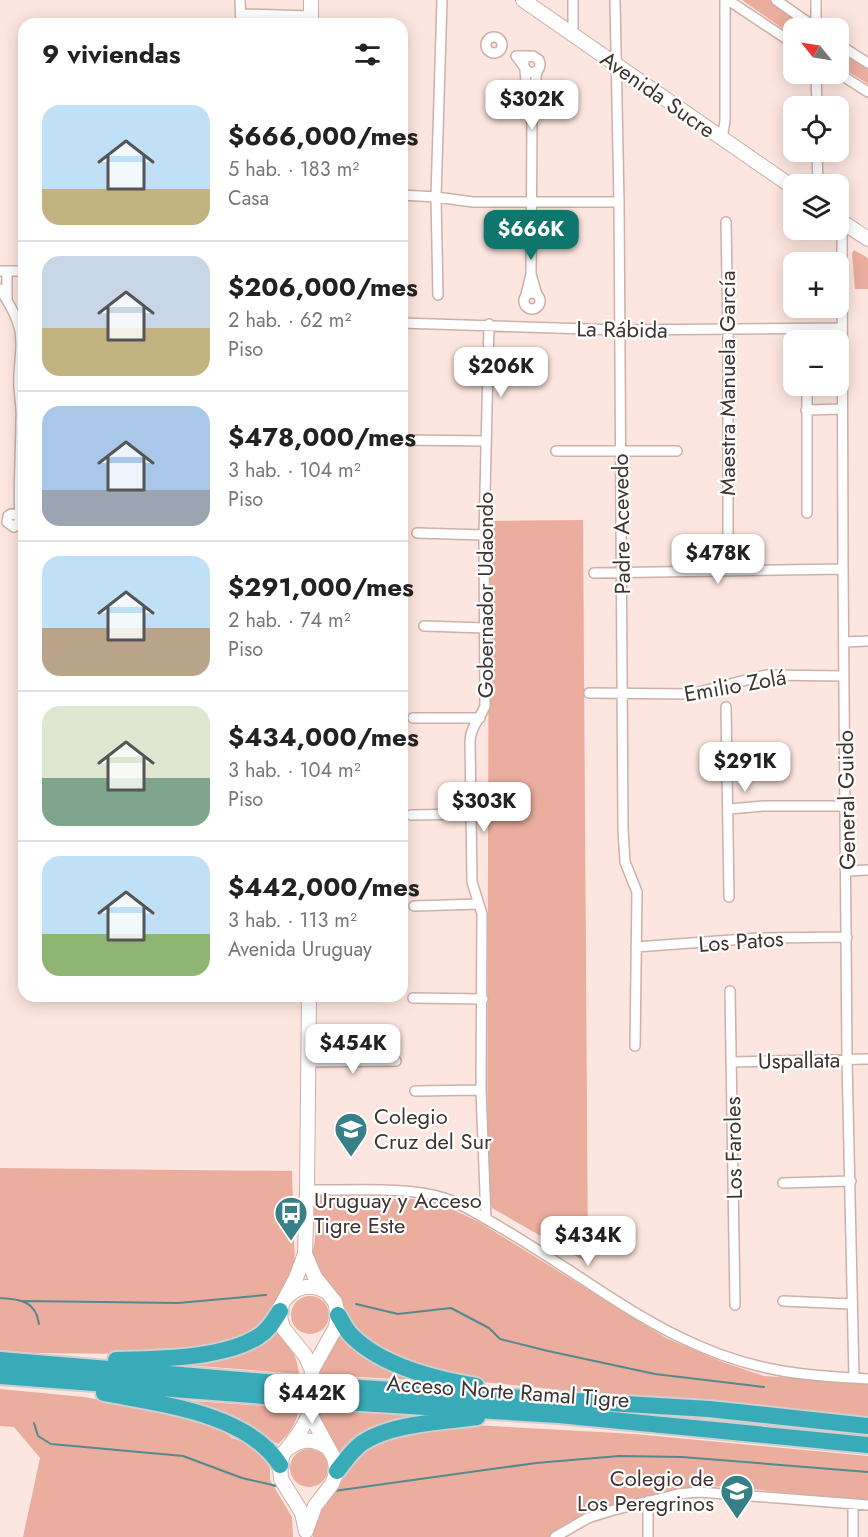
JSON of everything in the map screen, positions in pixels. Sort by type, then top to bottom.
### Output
[{"type":"highway","points":[[46,1371],[178,1358],[218,1351],[259,1337],[268,1329],[283,1305]]},
{"type":"highway","points":[[339,1315],[348,1332],[356,1340],[389,1361],[432,1376],[465,1384],[550,1398]]},
{"type":"highway","name":"Acceso Norte Ramal Tigre","points":[[5,1368],[327,1393],[868,1445]]},
{"type":"highway","points":[[46,1371],[210,1416],[244,1431],[267,1448],[280,1465]]},
{"type":"highway","name":"Acceso Norte Ramal Tigre","points":[[327,1393],[550,1398],[709,1409],[868,1426]]},
{"type":"highway","points":[[337,1471],[353,1450],[364,1441],[401,1428],[495,1415],[559,1415]]},
{"type":"main road","points":[[311,0],[311,18]]},
{"type":"main road","name":"Avenida Sucre","points":[[523,0],[783,180]]},
{"type":"main road","points":[[849,226],[868,239]]},
{"type":"main road","points":[[309,1002],[308,1190],[304,1254],[283,1305],[283,1328],[305,1355],[312,1370]]},
{"type":"main road","points":[[304,1254],[315,1277],[335,1302],[339,1315],[336,1327],[312,1370],[310,1414],[287,1449],[280,1465],[281,1479],[302,1513],[306,1534]]},
{"type":"main road","points":[[283,1305],[295,1290],[308,1286],[327,1292]]},
{"type":"main road","points":[[295,1341],[312,1345],[329,1337]]},
{"type":"main road","points":[[306,1534],[315,1506],[329,1488],[337,1471],[332,1453],[310,1414]]},
{"type":"main road","points":[[287,1449],[307,1440],[324,1445],[332,1453]]},
{"type":"main road","points":[[289,1490],[306,1497],[318,1495],[329,1488]]},
{"type":"street","points":[[240,0],[241,18]]},
{"type":"street","points":[[438,296],[435,196],[442,0]]},
{"type":"street","points":[[573,0],[573,34]]},
{"type":"street","name":"Padre Acevedo","points":[[615,0],[619,202],[623,847],[637,892],[635,1046]]},
{"type":"street","points":[[727,0],[783,37]]},
{"type":"street","points":[[722,138],[725,121],[727,0]]},
{"type":"street","points":[[776,0],[802,18]]},
{"type":"street","points":[[816,0],[816,18]]},
{"type":"street","points":[[507,51],[526,63],[532,73],[538,70]]},
{"type":"street","points":[[849,51],[868,63]]},
{"type":"street","points":[[531,274],[540,303],[534,309],[525,307],[523,301],[531,274],[532,118],[536,108],[536,75],[539,60],[533,56],[526,63],[528,108],[532,118]]},
{"type":"street","points":[[849,80],[868,92]]},
{"type":"street","points":[[408,195],[435,196],[473,202],[619,202]]},
{"type":"street","name":"Maestra Manuela García","points":[[726,222],[728,545]]},
{"type":"street","name":"General Guido","points":[[840,240],[847,1059],[854,1378]]},
{"type":"street","points":[[4,271],[7,300]]},
{"type":"street","points":[[0,290],[14,315],[18,329]]},
{"type":"street","points":[[526,295],[531,293],[537,295]]},
{"type":"street","name":"La Rábida","points":[[408,322],[619,330],[842,328]]},
{"type":"street","name":"Gobernador Udaondo","points":[[486,1219],[481,1090],[482,914],[472,882],[470,731],[480,718],[485,706],[484,535],[489,324]]},
{"type":"street","points":[[807,396],[807,513]]},
{"type":"street","points":[[806,410],[843,410]]},
{"type":"street","points":[[408,440],[486,441]]},
{"type":"street","points":[[556,452],[677,451]]},
{"type":"street","points":[[15,516],[18,508]]},
{"type":"street","points":[[417,533],[484,535]]},
{"type":"street","points":[[594,573],[843,569]]},
{"type":"street","points":[[424,626],[485,628]]},
{"type":"street","points":[[844,642],[868,641]]},
{"type":"street","name":"Emilio Zolá","points":[[589,693],[691,694],[766,675],[844,676]]},
{"type":"street","points":[[726,707],[729,897]]},
{"type":"street","points":[[413,718],[480,718]]},
{"type":"street","points":[[729,809],[764,806],[845,806]]},
{"type":"street","points":[[411,815],[471,814]]},
{"type":"street","points":[[847,871],[868,870]]},
{"type":"street","points":[[414,906],[480,904]]},
{"type":"street","name":"Los Patos","points":[[636,947],[759,938],[847,937]]},
{"type":"street","name":"Los Faroles","points":[[730,991],[735,1305]]},
{"type":"street","points":[[413,998],[483,999]]},
{"type":"street","name":"Uspallata","points":[[731,1062],[868,1059]]},
{"type":"street","points":[[309,1062],[396,1060]]},
{"type":"street","points":[[415,1091],[481,1090]]},
{"type":"street","points":[[783,1183],[850,1181]]},
{"type":"street","points":[[308,1190],[428,1194],[455,1202],[519,1237],[616,1302],[697,1346],[732,1359],[778,1371],[868,1379]]},
{"type":"street","points":[[783,1301],[852,1304]]},
{"type":"street","points":[[555,1537],[588,1518],[678,1494],[699,1492],[868,1506]]},
{"type":"street","points":[[648,1501],[648,1537]]},
{"type":"street","points":[[853,1504],[853,1537]]},
{"type":"shaded area","points":[[742,0],[770,0],[796,18],[783,18],[783,29]]},
{"type":"shaded area","points":[[849,54],[868,67],[868,84],[849,72]]},
{"type":"shaded area","points":[[854,250],[868,258],[868,289],[855,289],[852,253]]},
{"type":"shaded area","points":[[583,520],[588,1263],[492,1208],[487,1188],[489,521]]},
{"type":"shaded area","points":[[0,1168],[292,1171],[295,1268],[270,1312],[257,1329],[234,1339],[173,1351],[136,1354],[33,1353],[0,1350]]},
{"type":"shaded area","points":[[322,1195],[433,1200],[479,1222],[666,1338],[725,1363],[764,1376],[868,1383],[868,1421],[474,1381],[397,1361],[373,1342],[362,1341],[311,1259],[316,1230],[312,1203],[314,1197]]},
{"type":"shaded area","points":[[310,1296],[323,1302],[329,1315],[323,1328],[310,1334],[297,1328],[291,1315],[297,1302]]},
{"type":"shaded area","points":[[274,1329],[292,1349],[299,1374],[136,1361],[191,1357]]},
{"type":"shaded area","points":[[337,1331],[346,1341],[368,1356],[431,1381],[326,1375],[324,1409],[444,1417],[409,1422],[339,1462],[313,1410],[313,1378]]},
{"type":"shaded area","points":[[0,1389],[84,1397],[142,1407],[215,1424],[232,1438],[248,1443],[264,1456],[270,1469],[270,1480],[292,1517],[293,1537],[23,1537],[40,1458],[14,1427],[0,1426]]},
{"type":"shaded area","points":[[162,1399],[299,1408],[292,1428],[278,1444],[248,1427]]},
{"type":"shaded area","points":[[456,1424],[635,1434],[868,1456],[868,1502],[725,1486],[680,1489],[586,1515],[551,1537],[313,1537],[312,1519],[344,1464],[385,1437]]},
{"type":"shaded area","points":[[309,1449],[322,1455],[328,1468],[322,1481],[309,1487],[296,1481],[290,1468],[296,1455]]},
{"type":"waterway","points":[[23,1301],[178,1303],[266,1295]]},
{"type":"waterway","points":[[0,1298],[14,1299],[31,1306],[39,1324]]},
{"type":"waterway","points":[[356,1304],[398,1314],[451,1308],[489,1328],[500,1339],[655,1374],[764,1387]]},
{"type":"waterway","points":[[34,1423],[38,1436],[51,1444],[183,1456],[242,1478],[277,1486],[274,1486]]},
{"type":"waterway","points":[[334,1491],[536,1463],[619,1456],[682,1457],[868,1472]]},
{"type":"place","name":"Colegio Cruz del Sur","points":[[351,1158]]},
{"type":"place","name":"Uruguay y Acceso Tigre Este","points":[[291,1242]]},
{"type":"place","name":"Colegio de Los Peregrinos","points":[[737,1520]]}]
